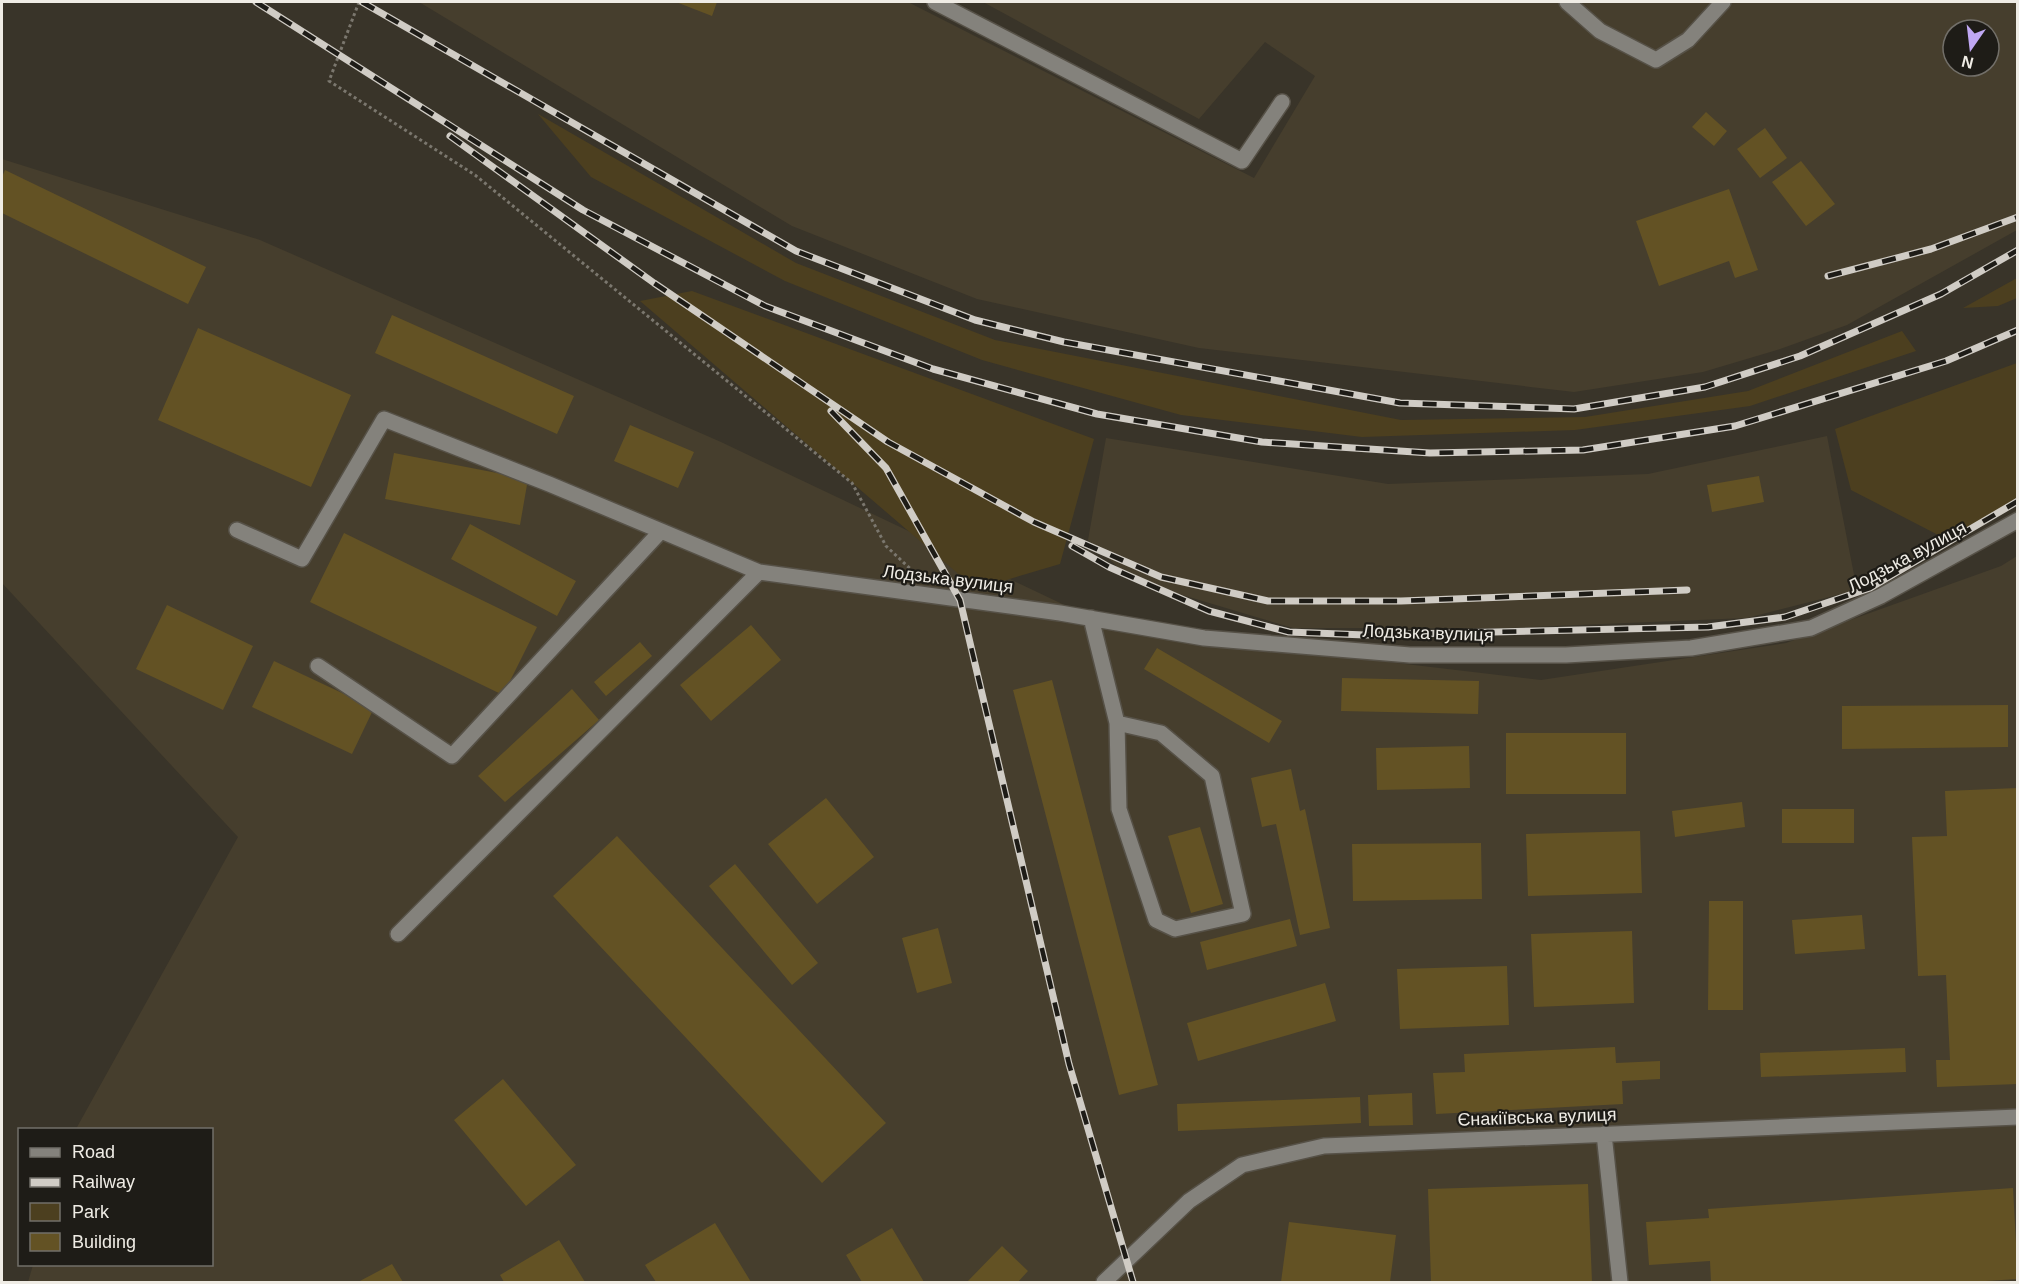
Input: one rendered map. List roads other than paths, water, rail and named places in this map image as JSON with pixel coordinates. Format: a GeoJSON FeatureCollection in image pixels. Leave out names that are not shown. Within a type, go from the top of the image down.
{"type":"FeatureCollection","features":[{"type":"Feature","properties":{"kind":"street"},"geometry":{"type":"LineString","coordinates":[[935,2],[1242,161],[1282,102]]}},
{"type":"Feature","properties":{"kind":"street"},"geometry":{"type":"LineString","coordinates":[[1567,2],[1600,30],[1656,60],[1689,40],[1723,2]]}},
{"type":"Feature","properties":{"kind":"street","name":"Лодзька вулиця"},"geometry":{"type":"LineString","coordinates":[[237,530],[303,559],[384,419],[759,572],[1091,618],[1204,638],[1410,655],[1566,655],[1691,648],[1811,628],[1881,596],[2018,520]]}},
{"type":"Feature","properties":{"kind":"street"},"geometry":{"type":"LineString","coordinates":[[318,666],[452,756],[661,531]]}},
{"type":"Feature","properties":{"kind":"street"},"geometry":{"type":"LineString","coordinates":[[398,934],[759,572]]}},
{"type":"Feature","properties":{"kind":"street"},"geometry":{"type":"LineString","coordinates":[[1091,618],[1117,723],[1119,809],[1156,920],[1175,929],[1243,914],[1212,776],[1161,733],[1117,723]]}},
{"type":"Feature","properties":{"kind":"street","name":"Єнакіївська вулиця"},"geometry":{"type":"LineString","coordinates":[[1104,1282],[1189,1201],[1242,1165],[1324,1146],[2018,1117]]}},
{"type":"Feature","properties":{"kind":"street"},"geometry":{"type":"LineString","coordinates":[[1604,1134],[1620,1282]]}},
{"type":"Feature","properties":{"kind":"railway"},"geometry":{"type":"LineString","coordinates":[[256,2],[583,210],[765,306],[933,369],[1097,414],[1262,442],[1430,453],[1583,450],[1735,426],[1946,361],[2018,330]]}},
{"type":"Feature","properties":{"kind":"railway"},"geometry":{"type":"LineString","coordinates":[[362,2],[796,251],[975,320],[1064,342],[1400,403],[1574,409],[1705,387],[1800,356],[1941,294],[2018,250]]}},
{"type":"Feature","properties":{"kind":"railway"},"geometry":{"type":"LineString","coordinates":[[450,136],[654,283],[888,442],[1034,522],[1161,577],[1268,601],[1401,601],[1687,590]]}},
{"type":"Feature","properties":{"kind":"railway"},"geometry":{"type":"LineString","coordinates":[[1828,276],[1931,249],[2018,217]]}},
{"type":"Feature","properties":{"kind":"railway"},"geometry":{"type":"LineString","coordinates":[[831,411],[886,468],[960,600],[1069,1064],[1133,1282]]}},
{"type":"Feature","properties":{"kind":"railway"},"geometry":{"type":"LineString","coordinates":[[1072,546],[1109,567],[1209,611],[1289,632],[1365,635],[1708,627],[1785,617],[1870,588],[2018,501]]}}]}
